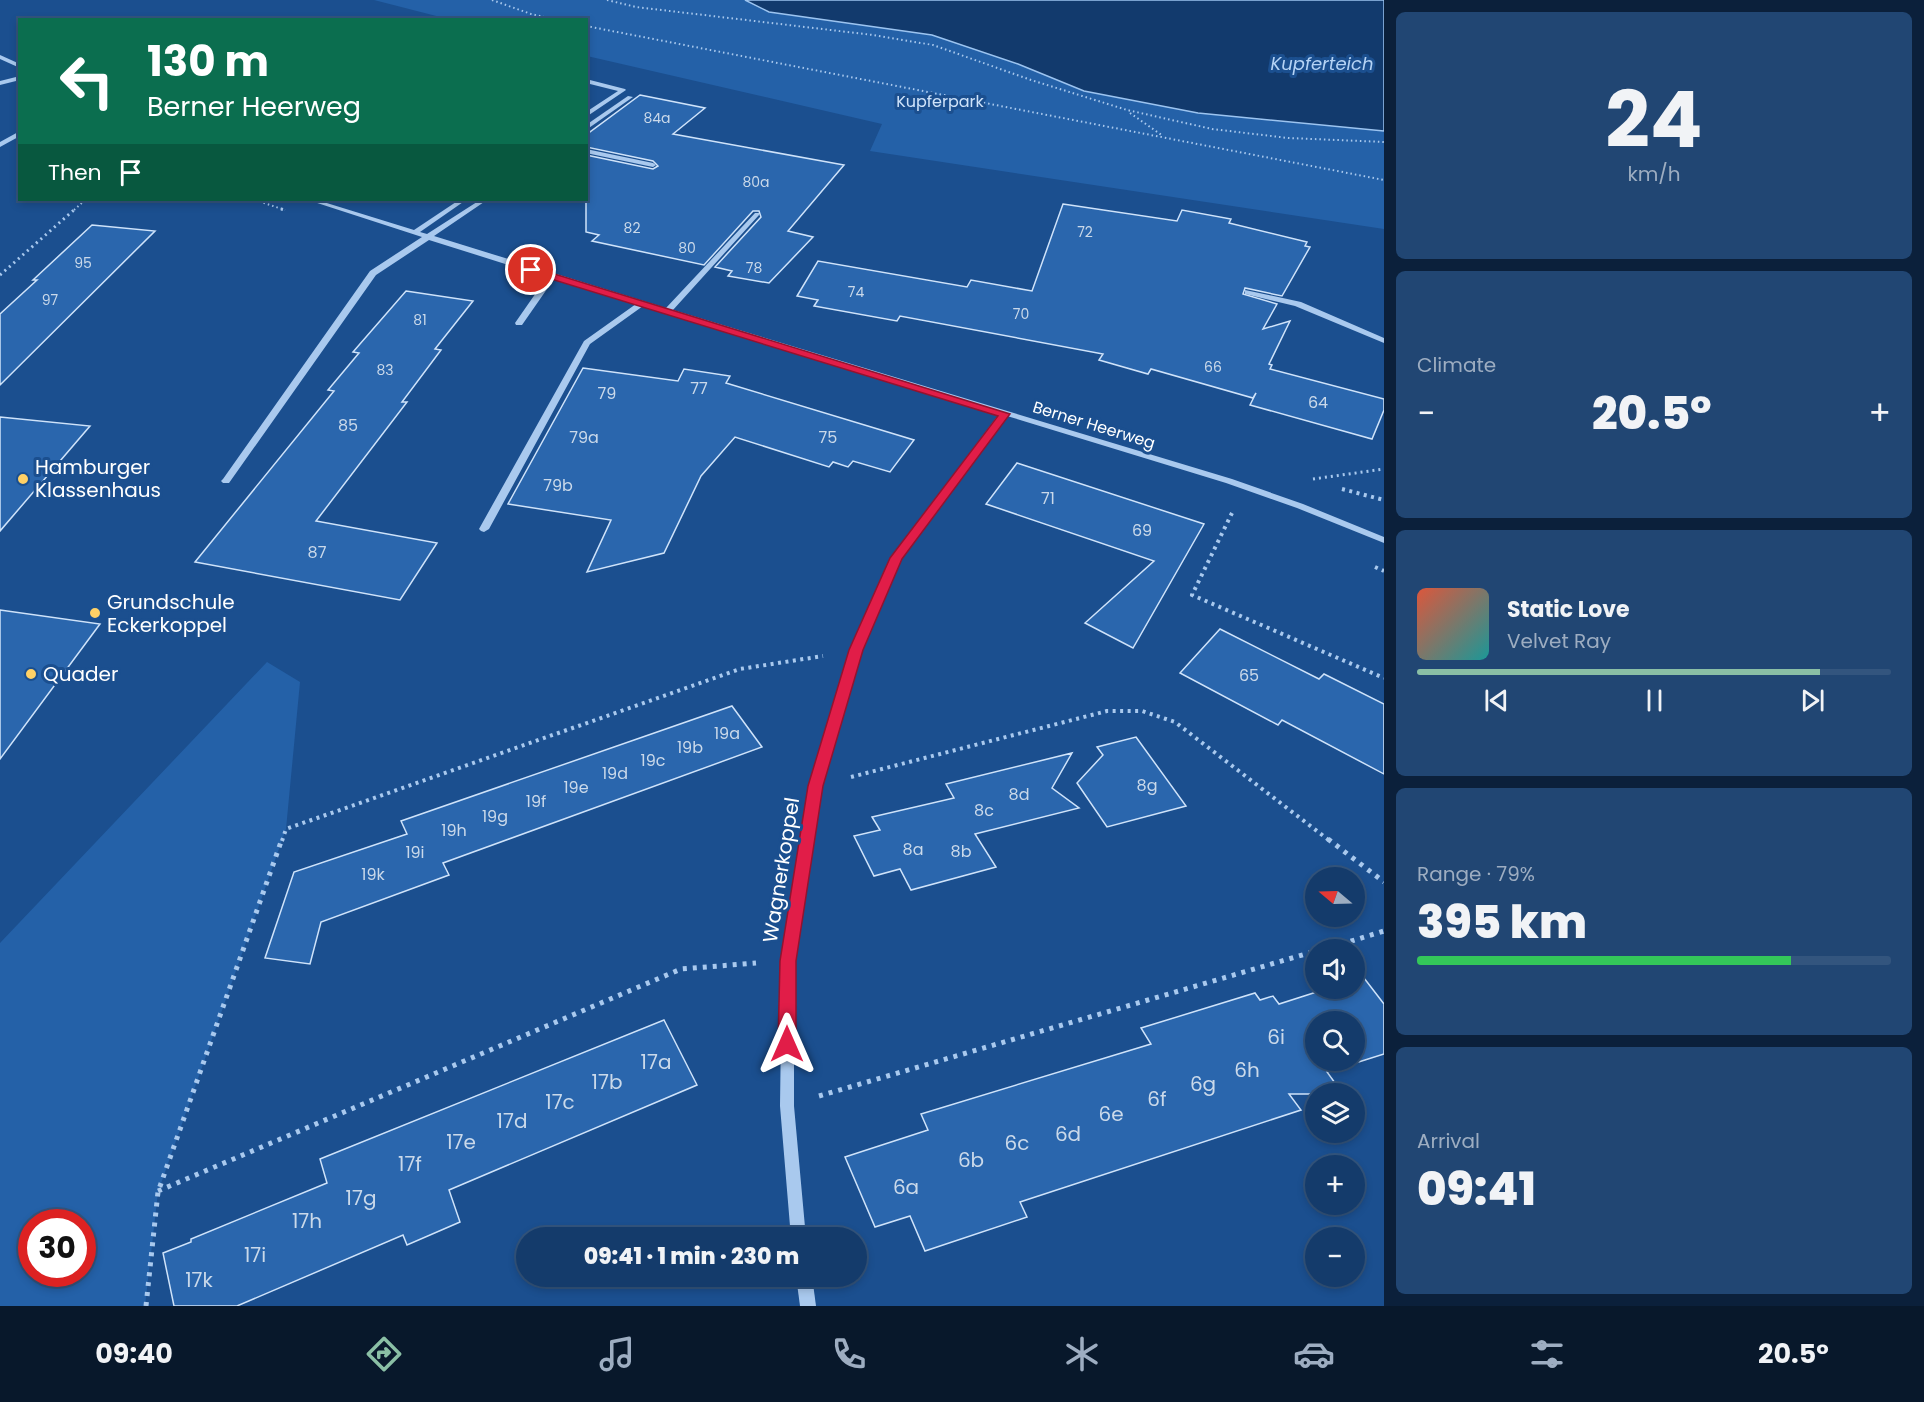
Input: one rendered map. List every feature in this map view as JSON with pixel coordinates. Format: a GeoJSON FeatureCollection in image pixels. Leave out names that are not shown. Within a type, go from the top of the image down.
{"type":"FeatureCollection","features":[{"type":"Feature","properties":{"kind":"street"},"geometry":{"type":"LineString","coordinates":[[0,57],[18,65]]}},
{"type":"Feature","properties":{"kind":"street"},"geometry":{"type":"LineString","coordinates":[[0,83],[18,78]]}},
{"type":"Feature","properties":{"kind":"street"},"geometry":{"type":"LineString","coordinates":[[588,81],[623,90],[588,114]]}},
{"type":"Feature","properties":{"kind":"street"},"geometry":{"type":"LineString","coordinates":[[588,127],[630,97]]}},
{"type":"Feature","properties":{"kind":"street"},"geometry":{"type":"LineString","coordinates":[[0,145],[18,134]]}},
{"type":"Feature","properties":{"kind":"street"},"geometry":{"type":"LineString","coordinates":[[588,151],[653,165]]}},
{"type":"Feature","properties":{"kind":"street","name":"Berner Heerweg"},"geometry":{"type":"LineString","coordinates":[[314,201],[552,276],[1229,481],[1300,506],[1384,540]]}},
{"type":"Feature","properties":{"kind":"street"},"geometry":{"type":"LineString","coordinates":[[414,233],[462,201]]}},
{"type":"Feature","properties":{"kind":"street"},"geometry":{"type":"LineString","coordinates":[[226,481],[373,273],[483,201]]}},
{"type":"Feature","properties":{"kind":"street"},"geometry":{"type":"LineString","coordinates":[[668,311],[757,214]]}},
{"type":"Feature","properties":{"kind":"street"},"geometry":{"type":"LineString","coordinates":[[519,323],[552,276]]}},
{"type":"Feature","properties":{"kind":"street"},"geometry":{"type":"LineString","coordinates":[[1248,292],[1298,304],[1384,341]]}},
{"type":"Feature","properties":{"kind":"street"},"geometry":{"type":"LineString","coordinates":[[484,530],[587,343],[642,303]]}},
{"type":"Feature","properties":{"kind":"street","name":"Wagnerkoppel"},"geometry":{"type":"LineString","coordinates":[[798,1227],[786,1106],[788,961],[815,786],[856,650],[896,558],[1005,414]]}},
{"type":"Feature","properties":{"kind":"street"},"geometry":{"type":"LineString","coordinates":[[805,1287],[808,1306]]}},
{"type":"Feature","properties":{"kind":"path"},"geometry":{"type":"LineString","coordinates":[[492,0],[548,18]]}},
{"type":"Feature","properties":{"kind":"path"},"geometry":{"type":"LineString","coordinates":[[607,0],[636,8],[873,35],[933,45],[1031,80],[1127,110],[1251,135],[1384,142]]}},
{"type":"Feature","properties":{"kind":"path"},"geometry":{"type":"LineString","coordinates":[[588,26],[1384,180]]}},
{"type":"Feature","properties":{"kind":"path"},"geometry":{"type":"LineString","coordinates":[[1127,110],[1165,138]]}},
{"type":"Feature","properties":{"kind":"path"},"geometry":{"type":"LineString","coordinates":[[0,275],[84,201]]}},
{"type":"Feature","properties":{"kind":"path"},"geometry":{"type":"LineString","coordinates":[[1305,481],[1384,469]]}},
{"type":"Feature","properties":{"kind":"path"},"geometry":{"type":"LineString","coordinates":[[1234,510],[1192,594],[1384,678]]}},
{"type":"Feature","properties":{"kind":"path"},"geometry":{"type":"LineString","coordinates":[[146,1306],[158,1192],[286,830],[740,669],[856,650]]}},
{"type":"Feature","properties":{"kind":"path"},"geometry":{"type":"LineString","coordinates":[[815,786],[1107,711],[1129,709],[1152,712],[1175,723],[1384,882]]}},
{"type":"Feature","properties":{"kind":"path"},"geometry":{"type":"LineString","coordinates":[[1358,939],[1384,931]]}},
{"type":"Feature","properties":{"kind":"path"},"geometry":{"type":"LineString","coordinates":[[786,1106],[1305,954]]}},
{"type":"Feature","properties":{"kind":"path"},"geometry":{"type":"LineString","coordinates":[[158,1192],[681,969],[788,961]]}},
{"type":"Feature","properties":{"kind":"green space","name":"Kupferpark"},"geometry":{"type":"Polygon","coordinates":[[[374,0],[745,0],[769,12],[932,35],[1018,64],[1084,91],[1198,113],[1384,131],[1384,229],[870,151],[882,124],[588,56],[588,18],[444,18],[374,0]]]}},
{"type":"Feature","properties":{"kind":"green space"},"geometry":{"type":"Polygon","coordinates":[[[267,662],[300,682],[286,829],[158,1192],[145,1306],[0,1306],[0,943],[267,662]]]}},
{"type":"Feature","properties":{"kind":"water","name":"Kupferteich"},"geometry":{"type":"Polygon","coordinates":[[[745,0],[1384,0],[1384,131],[1198,113],[1084,91],[1018,64],[932,35],[769,12],[745,0]]]}},
{"type":"Feature","properties":{"kind":"building"},"geometry":{"type":"Polygon","coordinates":[[[640,95],[705,108],[673,134],[844,165],[788,231],[813,237],[769,283],[728,276],[732,271],[715,267],[761,217],[759,211],[753,211],[704,265],[592,241],[599,235],[586,232],[588,155],[653,169],[658,166],[653,161],[588,147],[588,134],[640,95]]]}},
{"type":"Feature","properties":{"kind":"building"},"geometry":{"type":"Polygon","coordinates":[[[1063,204],[1177,221],[1182,210],[1231,219],[1229,223],[1307,242],[1305,246],[1310,247],[1282,296],[1245,288],[1243,294],[1277,304],[1263,329],[1290,321],[1269,364],[1272,365],[1270,369],[1384,399],[1384,410],[1372,439],[1250,405],[1256,393],[1253,398],[1151,369],[1148,374],[1099,360],[1103,354],[900,316],[897,321],[814,306],[818,300],[797,296],[818,261],[967,287],[971,280],[1032,291],[1063,204]]]}},
{"type":"Feature","properties":{"kind":"building"},"geometry":{"type":"Polygon","coordinates":[[[92,225],[155,231],[0,385],[0,314],[92,225]]]}},
{"type":"Feature","properties":{"kind":"building"},"geometry":{"type":"Polygon","coordinates":[[[406,291],[473,301],[435,349],[441,350],[402,402],[407,402],[316,521],[437,543],[400,600],[195,562],[334,391],[328,390],[359,353],[353,352],[406,291]]]}},
{"type":"Feature","properties":{"kind":"building"},"geometry":{"type":"Polygon","coordinates":[[[583,368],[678,381],[684,369],[730,376],[726,383],[914,440],[890,472],[853,461],[848,467],[833,462],[829,467],[735,437],[701,476],[664,553],[587,572],[611,520],[508,504],[583,368]]]}},
{"type":"Feature","properties":{"kind":"building","name":"Hamburger Klassenhaus"},"geometry":{"type":"Polygon","coordinates":[[[0,417],[90,426],[0,531],[0,417]]]}},
{"type":"Feature","properties":{"kind":"building"},"geometry":{"type":"Polygon","coordinates":[[[1017,463],[1204,524],[1133,648],[1085,623],[1154,561],[986,504],[1017,463]]]}},
{"type":"Feature","properties":{"kind":"building","name":"Quader"},"geometry":{"type":"Polygon","coordinates":[[[0,610],[100,624],[0,759],[0,610]]]}},
{"type":"Feature","properties":{"kind":"building"},"geometry":{"type":"Polygon","coordinates":[[[1220,629],[1319,679],[1324,674],[1384,704],[1384,774],[1282,720],[1278,725],[1180,673],[1220,629]]]}},
{"type":"Feature","properties":{"kind":"building"},"geometry":{"type":"Polygon","coordinates":[[[732,706],[762,747],[443,863],[449,875],[321,922],[310,964],[265,958],[294,872],[407,834],[401,821],[732,706]]]}},
{"type":"Feature","properties":{"kind":"building"},"geometry":{"type":"Polygon","coordinates":[[[1136,737],[1186,806],[1107,827],[1077,783],[1103,755],[1097,747],[1136,737]]]}},
{"type":"Feature","properties":{"kind":"building"},"geometry":{"type":"Polygon","coordinates":[[[1072,753],[1052,788],[1079,808],[975,834],[996,867],[911,890],[900,869],[874,876],[854,836],[880,830],[872,817],[954,798],[946,784],[1072,753]]]}},
{"type":"Feature","properties":{"kind":"building"},"geometry":{"type":"Polygon","coordinates":[[[1365,979],[1384,1004],[1384,1054],[1365,1060],[1365,1011],[1305,1011],[1305,1071],[1330,1071],[1327,1072],[1335,1083],[1305,1083],[1305,1094],[1289,1094],[1301,1110],[1020,1202],[1027,1217],[925,1251],[910,1216],[875,1227],[845,1157],[928,1130],[921,1114],[1151,1044],[1141,1028],[1255,993],[1260,1000],[1273,996],[1279,1004],[1305,996],[1305,999],[1365,999],[1365,979]]]}},
{"type":"Feature","properties":{"kind":"building"},"geometry":{"type":"Polygon","coordinates":[[[664,1020],[697,1085],[449,1190],[460,1222],[407,1245],[403,1235],[237,1306],[174,1306],[163,1253],[191,1242],[191,1239],[327,1183],[320,1159],[664,1020]]]}},
{"type":"Feature","properties":{"kind":"place","name":"Hamburger Klassenhaus"},"geometry":{"type":"Point","coordinates":[23,479]}},
{"type":"Feature","properties":{"kind":"place","name":"Grundschule Eckerkoppel"},"geometry":{"type":"Point","coordinates":[95,613]}},
{"type":"Feature","properties":{"kind":"place","name":"Quader"},"geometry":{"type":"Point","coordinates":[31,674]}},
{"type":"Feature","properties":{"kind":"route"},"geometry":{"type":"LineString","coordinates":[[531,270],[1005,414],[896,558],[856,650],[815,786],[788,961],[787,1044]]}}]}
